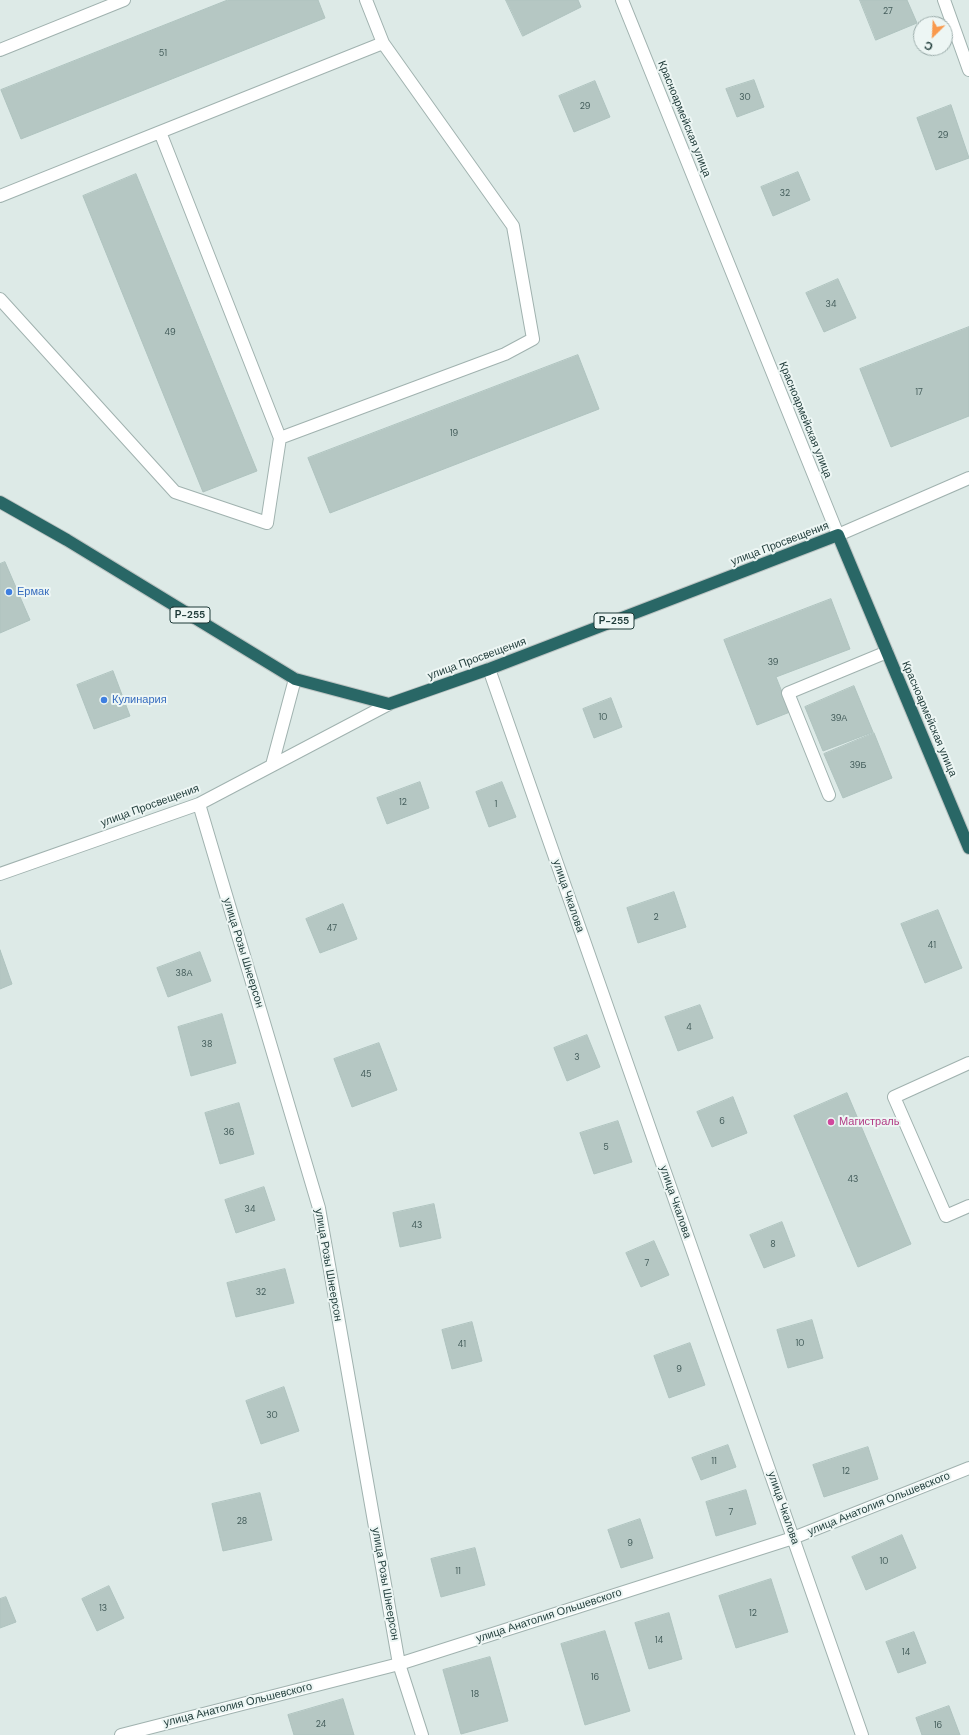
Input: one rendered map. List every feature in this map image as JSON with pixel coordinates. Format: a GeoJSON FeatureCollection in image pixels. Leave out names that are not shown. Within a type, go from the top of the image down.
{"type":"FeatureCollection","features":[{"type":"Feature","properties":{"kind":"highway","name":"Р-255"},"geometry":{"type":"LineString","coordinates":[[0,502],[68,540],[295,679],[389,704]]}},
{"type":"Feature","properties":{"kind":"highway","name":"Красноармейская улица"},"geometry":{"type":"LineString","coordinates":[[838,535],[969,848]]}},
{"type":"Feature","properties":{"kind":"highway","name":"улица Просвещения"},"geometry":{"type":"LineString","coordinates":[[389,704],[489,669],[838,535]]}},
{"type":"Feature","properties":{"kind":"street"},"geometry":{"type":"LineString","coordinates":[[0,50],[124,0]]}},
{"type":"Feature","properties":{"kind":"street"},"geometry":{"type":"LineString","coordinates":[[280,438],[505,354],[533,339],[513,226],[383,43],[366,0]]}},
{"type":"Feature","properties":{"kind":"street","name":"Красноармейская улица"},"geometry":{"type":"LineString","coordinates":[[622,0],[838,535]]}},
{"type":"Feature","properties":{"kind":"street"},"geometry":{"type":"LineString","coordinates":[[944,0],[969,70]]}},
{"type":"Feature","properties":{"kind":"street"},"geometry":{"type":"LineString","coordinates":[[0,196],[383,43]]}},
{"type":"Feature","properties":{"kind":"street"},"geometry":{"type":"LineString","coordinates":[[0,298],[175,492],[267,523],[280,438],[160,132]]}},
{"type":"Feature","properties":{"kind":"street","name":"улица Просвещения"},"geometry":{"type":"LineString","coordinates":[[838,535],[969,478]]}},
{"type":"Feature","properties":{"kind":"street"},"geometry":{"type":"LineString","coordinates":[[829,795],[788,693],[887,652]]}},
{"type":"Feature","properties":{"kind":"street","name":"улица Чкалова"},"geometry":{"type":"LineString","coordinates":[[489,669],[862,1735]]}},
{"type":"Feature","properties":{"kind":"street"},"geometry":{"type":"LineString","coordinates":[[272,765],[295,679]]}},
{"type":"Feature","properties":{"kind":"street","name":"улица Просвещения"},"geometry":{"type":"LineString","coordinates":[[0,874],[199,804],[389,704]]}},
{"type":"Feature","properties":{"kind":"street","name":"улица Розы Шнеерсон"},"geometry":{"type":"LineString","coordinates":[[199,804],[319,1208],[399,1664],[422,1735]]}},
{"type":"Feature","properties":{"kind":"street"},"geometry":{"type":"LineString","coordinates":[[969,1063],[894,1097],[946,1216],[969,1206]]}},
{"type":"Feature","properties":{"kind":"street","name":"улица Анатолия Ольшевского"},"geometry":{"type":"LineString","coordinates":[[121,1735],[399,1664],[793,1538],[969,1468]]}},
{"type":"Feature","properties":{"kind":"building"},"geometry":{"type":"Polygon","coordinates":[[[228,0],[318,0],[325,18],[21,139],[1,90],[228,0]]]}},
{"type":"Feature","properties":{"kind":"building"},"geometry":{"type":"Polygon","coordinates":[[[506,0],[578,0],[581,7],[523,36],[506,0]]]}},
{"type":"Feature","properties":{"kind":"building"},"geometry":{"type":"Polygon","coordinates":[[[860,0],[907,0],[914,16],[913,25],[876,40],[860,0]]]}},
{"type":"Feature","properties":{"kind":"building"},"geometry":{"type":"Polygon","coordinates":[[[754,80],[764,107],[737,117],[726,89],[754,80]]]}},
{"type":"Feature","properties":{"kind":"building"},"geometry":{"type":"Polygon","coordinates":[[[595,81],[610,117],[574,132],[559,96],[595,81]]]}},
{"type":"Feature","properties":{"kind":"building"},"geometry":{"type":"Polygon","coordinates":[[[951,105],[969,158],[936,170],[917,118],[951,105]]]}},
{"type":"Feature","properties":{"kind":"building"},"geometry":{"type":"Polygon","coordinates":[[[798,172],[810,200],[773,216],[761,187],[798,172]]]}},
{"type":"Feature","properties":{"kind":"building"},"geometry":{"type":"Polygon","coordinates":[[[136,174],[257,471],[203,492],[83,196],[136,174]]]}},
{"type":"Feature","properties":{"kind":"building"},"geometry":{"type":"Polygon","coordinates":[[[838,279],[856,318],[824,332],[806,293],[838,279]]]}},
{"type":"Feature","properties":{"kind":"building"},"geometry":{"type":"Polygon","coordinates":[[[969,327],[969,416],[891,447],[860,369],[969,327]]]}},
{"type":"Feature","properties":{"kind":"building"},"geometry":{"type":"Polygon","coordinates":[[[578,355],[599,409],[330,513],[308,458],[578,355]]]}},
{"type":"Feature","properties":{"kind":"building","name":"Ермак"},"geometry":{"type":"Polygon","coordinates":[[[5,562],[30,620],[0,633],[0,564],[5,562]]]}},
{"type":"Feature","properties":{"kind":"building"},"geometry":{"type":"Polygon","coordinates":[[[831,599],[850,649],[776,677],[790,712],[757,725],[724,640],[831,599]]]}},
{"type":"Feature","properties":{"kind":"building","name":"Кулинария"},"geometry":{"type":"Polygon","coordinates":[[[113,671],[130,716],[94,729],[77,685],[113,671]]]}},
{"type":"Feature","properties":{"kind":"building"},"geometry":{"type":"Polygon","coordinates":[[[854,686],[873,732],[823,751],[805,707],[854,686]]]}},
{"type":"Feature","properties":{"kind":"building"},"geometry":{"type":"Polygon","coordinates":[[[611,698],[622,727],[594,738],[583,709],[611,698]]]}},
{"type":"Feature","properties":{"kind":"building"},"geometry":{"type":"Polygon","coordinates":[[[874,733],[892,778],[843,798],[824,754],[874,733]]]}},
{"type":"Feature","properties":{"kind":"building"},"geometry":{"type":"Polygon","coordinates":[[[420,782],[429,808],[387,824],[377,798],[420,782]]]}},
{"type":"Feature","properties":{"kind":"building"},"geometry":{"type":"Polygon","coordinates":[[[502,782],[516,817],[489,827],[476,792],[502,782]]]}},
{"type":"Feature","properties":{"kind":"building"},"geometry":{"type":"Polygon","coordinates":[[[674,892],[686,927],[638,943],[627,908],[674,892]]]}},
{"type":"Feature","properties":{"kind":"building"},"geometry":{"type":"Polygon","coordinates":[[[343,904],[357,939],[320,953],[306,919],[343,904]]]}},
{"type":"Feature","properties":{"kind":"building"},"geometry":{"type":"Polygon","coordinates":[[[938,910],[962,968],[925,983],[901,924],[938,910]]]}},
{"type":"Feature","properties":{"kind":"building"},"geometry":{"type":"Polygon","coordinates":[[[0,950],[12,984],[0,989],[0,950]]]}},
{"type":"Feature","properties":{"kind":"building"},"geometry":{"type":"Polygon","coordinates":[[[200,952],[211,981],[168,997],[157,968],[200,952]]]}},
{"type":"Feature","properties":{"kind":"building"},"geometry":{"type":"Polygon","coordinates":[[[700,1005],[713,1038],[678,1051],[665,1017],[700,1005]]]}},
{"type":"Feature","properties":{"kind":"building"},"geometry":{"type":"Polygon","coordinates":[[[222,1014],[236,1063],[191,1076],[178,1027],[222,1014]]]}},
{"type":"Feature","properties":{"kind":"building"},"geometry":{"type":"Polygon","coordinates":[[[587,1035],[600,1067],[567,1081],[554,1048],[587,1035]]]}},
{"type":"Feature","properties":{"kind":"building"},"geometry":{"type":"Polygon","coordinates":[[[379,1043],[397,1090],[352,1107],[334,1059],[379,1043]]]}},
{"type":"Feature","properties":{"kind":"building","name":"Магистраль"},"geometry":{"type":"Polygon","coordinates":[[[847,1093],[911,1244],[858,1267],[794,1116],[847,1093]]]}},
{"type":"Feature","properties":{"kind":"building"},"geometry":{"type":"Polygon","coordinates":[[[733,1097],[747,1133],[712,1147],[697,1112],[733,1097]]]}},
{"type":"Feature","properties":{"kind":"building"},"geometry":{"type":"Polygon","coordinates":[[[239,1103],[254,1154],[220,1164],[205,1113],[239,1103]]]}},
{"type":"Feature","properties":{"kind":"building"},"geometry":{"type":"Polygon","coordinates":[[[618,1121],[632,1162],[594,1174],[580,1133],[618,1121]]]}},
{"type":"Feature","properties":{"kind":"building"},"geometry":{"type":"Polygon","coordinates":[[[264,1187],[275,1220],[236,1233],[225,1200],[264,1187]]]}},
{"type":"Feature","properties":{"kind":"building"},"geometry":{"type":"Polygon","coordinates":[[[434,1204],[441,1238],[400,1247],[393,1213],[434,1204]]]}},
{"type":"Feature","properties":{"kind":"building"},"geometry":{"type":"Polygon","coordinates":[[[782,1222],[795,1256],[764,1268],[750,1235],[782,1222]]]}},
{"type":"Feature","properties":{"kind":"building"},"geometry":{"type":"Polygon","coordinates":[[[654,1241],[669,1275],[641,1287],[626,1253],[654,1241]]]}},
{"type":"Feature","properties":{"kind":"building"},"geometry":{"type":"Polygon","coordinates":[[[285,1269],[294,1303],[236,1317],[227,1283],[285,1269]]]}},
{"type":"Feature","properties":{"kind":"building"},"geometry":{"type":"Polygon","coordinates":[[[812,1320],[823,1358],[788,1368],[777,1330],[812,1320]]]}},
{"type":"Feature","properties":{"kind":"building"},"geometry":{"type":"Polygon","coordinates":[[[472,1322],[482,1361],[452,1369],[442,1330],[472,1322]]]}},
{"type":"Feature","properties":{"kind":"building"},"geometry":{"type":"Polygon","coordinates":[[[690,1343],[705,1385],[669,1398],[654,1356],[690,1343]]]}},
{"type":"Feature","properties":{"kind":"building"},"geometry":{"type":"Polygon","coordinates":[[[284,1387],[299,1431],[261,1444],[246,1401],[284,1387]]]}},
{"type":"Feature","properties":{"kind":"building"},"geometry":{"type":"Polygon","coordinates":[[[728,1445],[736,1467],[701,1480],[692,1458],[728,1445]]]}},
{"type":"Feature","properties":{"kind":"building"},"geometry":{"type":"Polygon","coordinates":[[[868,1447],[878,1479],[824,1497],[813,1465],[868,1447]]]}},
{"type":"Feature","properties":{"kind":"building"},"geometry":{"type":"Polygon","coordinates":[[[746,1490],[756,1524],[716,1536],[706,1502],[746,1490]]]}},
{"type":"Feature","properties":{"kind":"building"},"geometry":{"type":"Polygon","coordinates":[[[260,1493],[272,1540],[223,1551],[212,1504],[260,1493]]]}},
{"type":"Feature","properties":{"kind":"building"},"geometry":{"type":"Polygon","coordinates":[[[640,1519],[653,1558],[621,1568],[608,1530],[640,1519]]]}},
{"type":"Feature","properties":{"kind":"building"},"geometry":{"type":"Polygon","coordinates":[[[902,1535],[916,1568],[866,1590],[852,1557],[902,1535]]]}},
{"type":"Feature","properties":{"kind":"building"},"geometry":{"type":"Polygon","coordinates":[[[475,1548],[485,1585],[441,1597],[431,1559],[475,1548]]]}},
{"type":"Feature","properties":{"kind":"building"},"geometry":{"type":"Polygon","coordinates":[[[771,1579],[788,1632],[736,1648],[719,1596],[771,1579]]]}},
{"type":"Feature","properties":{"kind":"building"},"geometry":{"type":"Polygon","coordinates":[[[109,1586],[124,1618],[97,1631],[82,1599],[109,1586]]]}},
{"type":"Feature","properties":{"kind":"building"},"geometry":{"type":"Polygon","coordinates":[[[6,1597],[16,1622],[0,1628],[0,1599],[6,1597]]]}},
{"type":"Feature","properties":{"kind":"building"},"geometry":{"type":"Polygon","coordinates":[[[669,1613],[682,1659],[649,1669],[635,1623],[669,1613]]]}},
{"type":"Feature","properties":{"kind":"building"},"geometry":{"type":"Polygon","coordinates":[[[605,1631],[630,1711],[585,1725],[561,1644],[605,1631]]]}},
{"type":"Feature","properties":{"kind":"building"},"geometry":{"type":"Polygon","coordinates":[[[914,1632],[926,1663],[898,1673],[886,1642],[914,1632]]]}},
{"type":"Feature","properties":{"kind":"building"},"geometry":{"type":"Polygon","coordinates":[[[490,1657],[508,1721],[461,1734],[443,1670],[490,1657]]]}},
{"type":"Feature","properties":{"kind":"building"},"geometry":{"type":"Polygon","coordinates":[[[343,1699],[354,1735],[294,1735],[288,1715],[343,1699]]]}},
{"type":"Feature","properties":{"kind":"building"},"geometry":{"type":"Polygon","coordinates":[[[949,1706],[960,1735],[922,1735],[916,1718],[949,1706]]]}},
{"type":"Feature","properties":{"kind":"place","name":"Ермак"},"geometry":{"type":"Point","coordinates":[9,592]}},
{"type":"Feature","properties":{"kind":"place","name":"Кулинария"},"geometry":{"type":"Point","coordinates":[104,700]}},
{"type":"Feature","properties":{"kind":"place","name":"Магистраль"},"geometry":{"type":"Point","coordinates":[831,1122]}}]}
